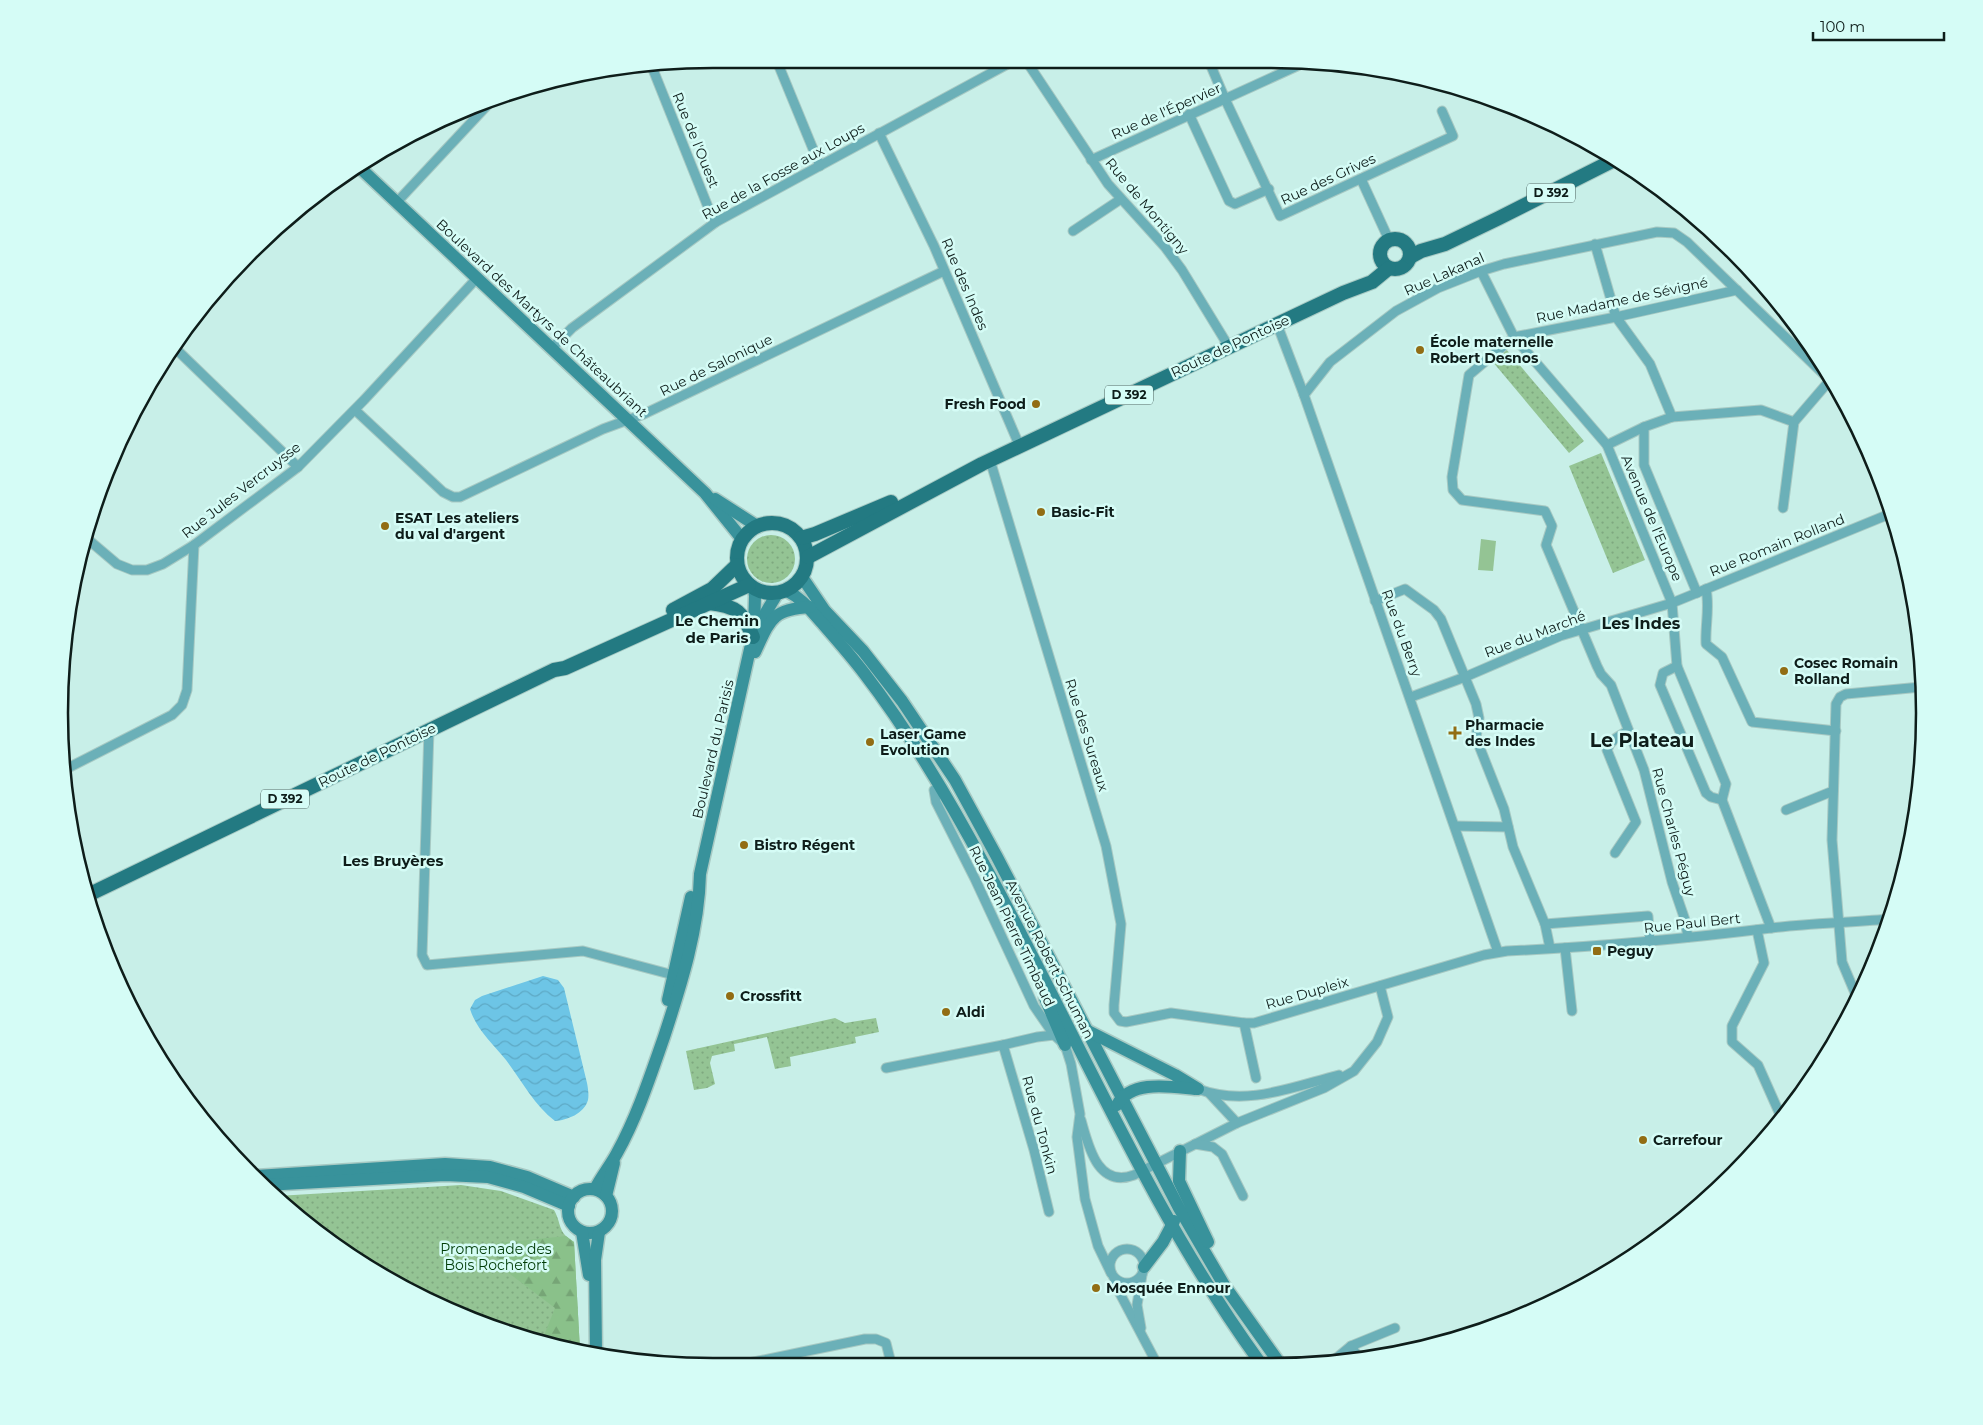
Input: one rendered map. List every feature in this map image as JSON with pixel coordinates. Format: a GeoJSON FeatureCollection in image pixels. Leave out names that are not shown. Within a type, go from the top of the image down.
{"type":"FeatureCollection","features":[{"type":"Feature","properties":{"kind":"main road","name":"D 392"},"geometry":{"type":"LineString","coordinates":[[1408,250],[1421,251],[1445,244],[1608,163]]}},
{"type":"Feature","properties":{"kind":"main road","name":"Boulevard des Martyrs de Châteaubriant"},"geometry":{"type":"LineString","coordinates":[[364,170],[705,493],[742,539]]}},
{"type":"Feature","properties":{"kind":"main road"},"geometry":{"type":"LineString","coordinates":[[1395,238],[1402,240],[1408,250],[1407,263],[1396,269],[1385,264],[1381,248],[1389,240],[1395,238]]}},
{"type":"Feature","properties":{"kind":"main road","name":"Route de Pontoise"},"geometry":{"type":"LineString","coordinates":[[801,538],[815,534],[1020,447],[1343,293],[1372,282],[1385,264]]}},
{"type":"Feature","properties":{"kind":"main road","name":"Route de Pontoise"},"geometry":{"type":"LineString","coordinates":[[808,556],[986,462]]}},
{"type":"Feature","properties":{"kind":"main road","name":"Boulevard des Martyrs de Châteaubriant"},"geometry":{"type":"LineString","coordinates":[[705,493],[757,526]]}},
{"type":"Feature","properties":{"kind":"main road"},"geometry":{"type":"LineString","coordinates":[[767,523],[778,523],[788,526],[801,538],[808,556],[802,577],[782,592],[769,594],[751,587],[743,580],[737,565],[736,556],[742,539],[748,532],[757,526],[767,523]]}},
{"type":"Feature","properties":{"kind":"main road","name":"Route de Pontoise"},"geometry":{"type":"LineString","coordinates":[[93,892],[117,883],[173,853],[554,670],[563,663],[699,597],[737,565]]}},
{"type":"Feature","properties":{"kind":"main road","name":"Avenue Robert Schuman"},"geometry":{"type":"LineString","coordinates":[[802,577],[825,611],[862,651],[902,701],[935,748],[997,857],[1179,1208],[1224,1285],[1276,1358]]}},
{"type":"Feature","properties":{"kind":"main road","name":"Route de Pontoise"},"geometry":{"type":"LineString","coordinates":[[554,670],[565,668],[708,603],[751,587]]}},
{"type":"Feature","properties":{"kind":"main road","name":"Boulevard du Parisis"},"geometry":{"type":"LineString","coordinates":[[594,1189],[616,1154],[642,1098],[655,1062],[678,976],[693,934],[700,889],[700,874],[754,634],[756,596],[751,587]]}},
{"type":"Feature","properties":{"kind":"main road","name":"Avenue Robert Schuman"},"geometry":{"type":"LineString","coordinates":[[782,592],[800,598],[810,608],[892,709],[1004,902],[1172,1226],[1222,1307],[1257,1358]]}},
{"type":"Feature","properties":{"kind":"main road","name":"Boulevard du Parisis"},"geometry":{"type":"LineString","coordinates":[[754,634],[782,592]]}},
{"type":"Feature","properties":{"kind":"main road"},"geometry":{"type":"LineString","coordinates":[[708,603],[735,608],[744,617],[754,634]]}},
{"type":"Feature","properties":{"kind":"main road"},"geometry":{"type":"LineString","coordinates":[[746,670],[768,623],[782,612],[793,608],[810,608]]}},
{"type":"Feature","properties":{"kind":"main road"},"geometry":{"type":"LineString","coordinates":[[936,786],[951,786],[966,800]]}},
{"type":"Feature","properties":{"kind":"main road"},"geometry":{"type":"LineString","coordinates":[[1004,902],[1025,957],[1066,1045]]}},
{"type":"Feature","properties":{"kind":"main road"},"geometry":{"type":"LineString","coordinates":[[1088,1031],[1204,1092]]}},
{"type":"Feature","properties":{"kind":"main road"},"geometry":{"type":"LineString","coordinates":[[1113,1114],[1121,1097],[1140,1089],[1151,1087],[1204,1092]]}},
{"type":"Feature","properties":{"kind":"main road"},"geometry":{"type":"LineString","coordinates":[[1180,1151],[1178,1175],[1182,1191],[1241,1309]]}},
{"type":"Feature","properties":{"kind":"main road","name":"Boulevard du Parisis"},"geometry":{"type":"LineString","coordinates":[[606,1196],[616,1154]]}},
{"type":"Feature","properties":{"kind":"main road"},"geometry":{"type":"LineString","coordinates":[[263,1176],[445,1164],[490,1166],[527,1177],[571,1201]]}},
{"type":"Feature","properties":{"kind":"main road"},"geometry":{"type":"LineString","coordinates":[[273,1185],[445,1175],[488,1177],[571,1201]]}},
{"type":"Feature","properties":{"kind":"main road"},"geometry":{"type":"LineString","coordinates":[[582,1232],[599,1232],[604,1229],[611,1219],[612,1206],[606,1196],[594,1189],[582,1191],[571,1201],[571,1221],[582,1232],[595,1327]]}},
{"type":"Feature","properties":{"kind":"main road"},"geometry":{"type":"LineString","coordinates":[[1143,1270],[1172,1226],[1179,1208]]}},
{"type":"Feature","properties":{"kind":"main road"},"geometry":{"type":"LineString","coordinates":[[596,1346],[596,1260],[599,1232]]}},
{"type":"Feature","properties":{"kind":"street"},"geometry":{"type":"LineString","coordinates":[[780,68],[820,166]]}},
{"type":"Feature","properties":{"kind":"street","name":"Rue de la Fosse aux Loups"},"geometry":{"type":"LineString","coordinates":[[552,348],[572,328],[716,222],[1000,68]]}},
{"type":"Feature","properties":{"kind":"street","name":"Rue de Montigny"},"geometry":{"type":"LineString","coordinates":[[1030,68],[1108,184],[1165,247],[1182,270],[1229,347]]}},
{"type":"Feature","properties":{"kind":"street","name":"Rue des Grives"},"geometry":{"type":"LineString","coordinates":[[1212,68],[1280,216],[1453,136],[1442,111]]}},
{"type":"Feature","properties":{"kind":"street","name":"Rue de l'Épervier"},"geometry":{"type":"LineString","coordinates":[[1091,160],[1292,69]]}},
{"type":"Feature","properties":{"kind":"street","name":"Rue de l'Ouest"},"geometry":{"type":"LineString","coordinates":[[653,71],[708,207],[716,222]]}},
{"type":"Feature","properties":{"kind":"street"},"geometry":{"type":"LineString","coordinates":[[397,202],[483,110]]}},
{"type":"Feature","properties":{"kind":"street"},"geometry":{"type":"LineString","coordinates":[[1189,114],[1232,204],[1268,189]]}},
{"type":"Feature","properties":{"kind":"street","name":"Rue des Indes"},"geometry":{"type":"LineString","coordinates":[[879,133],[934,246],[1020,447]]}},
{"type":"Feature","properties":{"kind":"street"},"geometry":{"type":"LineString","coordinates":[[1361,179],[1389,240]]}},
{"type":"Feature","properties":{"kind":"street"},"geometry":{"type":"LineString","coordinates":[[1073,231],[1121,199]]}},
{"type":"Feature","properties":{"kind":"street","name":"Rue Lakanal"},"geometry":{"type":"LineString","coordinates":[[1304,395],[1330,362],[1396,311],[1438,288],[1481,271],[1596,244],[1657,232],[1674,233],[1687,242],[1737,290]]}},
{"type":"Feature","properties":{"kind":"street"},"geometry":{"type":"LineString","coordinates":[[1596,244],[1616,317],[1650,364],[1672,417]]}},
{"type":"Feature","properties":{"kind":"street","name":"Rue de Salonique"},"geometry":{"type":"LineString","coordinates":[[355,410],[443,492],[453,497],[460,497],[627,419],[644,414],[944,271]]}},
{"type":"Feature","properties":{"kind":"street","name":"Avenue de l'Europe"},"geometry":{"type":"LineString","coordinates":[[1481,271],[1514,337],[1607,445],[1672,602],[1677,666]]}},
{"type":"Feature","properties":{"kind":"street","name":"Rue Jules Vercruysse"},"geometry":{"type":"LineString","coordinates":[[90,541],[117,564],[132,570],[147,570],[163,564],[194,545],[298,467],[355,410],[477,278]]}},
{"type":"Feature","properties":{"kind":"street"},"geometry":{"type":"LineString","coordinates":[[1737,290],[1813,363]]}},
{"type":"Feature","properties":{"kind":"street","name":"Rue Madame de Sévigné"},"geometry":{"type":"LineString","coordinates":[[1514,337],[1737,290]]}},
{"type":"Feature","properties":{"kind":"street","name":"Rue du Berry"},"geometry":{"type":"LineString","coordinates":[[1277,324],[1304,395],[1375,601],[1456,826],[1498,952]]}},
{"type":"Feature","properties":{"kind":"street","name":"Rue Charles Péguy"},"geometry":{"type":"LineString","coordinates":[[1514,337],[1469,374],[1452,477],[1453,490],[1462,500],[1545,511],[1552,526],[1546,545],[1601,674],[1608,680],[1644,770],[1688,937]]}},
{"type":"Feature","properties":{"kind":"street"},"geometry":{"type":"LineString","coordinates":[[178,351],[298,467]]}},
{"type":"Feature","properties":{"kind":"street"},"geometry":{"type":"LineString","coordinates":[[1783,508],[1794,422],[1826,385]]}},
{"type":"Feature","properties":{"kind":"street"},"geometry":{"type":"LineString","coordinates":[[1607,445],[1644,427],[1672,417],[1761,410],[1794,422]]}},
{"type":"Feature","properties":{"kind":"street"},"geometry":{"type":"LineString","coordinates":[[1644,427],[1644,465],[1697,593]]}},
{"type":"Feature","properties":{"kind":"street","name":"Rue des Sureaux"},"geometry":{"type":"LineString","coordinates":[[986,462],[1106,846],[1121,924],[1114,1005],[1114,1013],[1120,1021]]}},
{"type":"Feature","properties":{"kind":"street","name":"Rue Romain Rolland"},"geometry":{"type":"LineString","coordinates":[[1672,602],[1884,515]]}},
{"type":"Feature","properties":{"kind":"street"},"geometry":{"type":"LineString","coordinates":[[70,767],[172,715],[182,704],[186,690],[194,545]]}},
{"type":"Feature","properties":{"kind":"street"},"geometry":{"type":"LineString","coordinates":[[1375,601],[1405,589],[1434,610],[1441,619],[1478,711],[1479,718],[1476,738],[1504,809],[1513,847],[1546,924],[1550,948]]}},
{"type":"Feature","properties":{"kind":"street"},"geometry":{"type":"LineString","coordinates":[[1706,589],[1709,602],[1705,633],[1706,644],[1722,658],[1752,722],[1836,731]]}},
{"type":"Feature","properties":{"kind":"street","name":"Rue du Marché"},"geometry":{"type":"LineString","coordinates":[[1410,697],[1465,677],[1560,636],[1672,602]]}},
{"type":"Feature","properties":{"kind":"street"},"geometry":{"type":"LineString","coordinates":[[1722,800],[1711,797],[1706,792],[1660,685],[1663,673],[1677,666],[1726,784],[1722,800],[1771,928]]}},
{"type":"Feature","properties":{"kind":"street"},"geometry":{"type":"LineString","coordinates":[[1853,988],[1842,962],[1832,840],[1836,704],[1846,694],[1915,688]]}},
{"type":"Feature","properties":{"kind":"street"},"geometry":{"type":"LineString","coordinates":[[429,729],[422,956],[426,965],[583,951],[678,976]]}},
{"type":"Feature","properties":{"kind":"street"},"geometry":{"type":"LineString","coordinates":[[1615,853],[1636,822],[1607,750],[1613,740],[1628,731]]}},
{"type":"Feature","properties":{"kind":"street","name":"Rue Jean Pierre Timbaud"},"geometry":{"type":"LineString","coordinates":[[936,786],[936,802],[975,879],[1034,1006],[1054,1035],[1066,1045]]}},
{"type":"Feature","properties":{"kind":"street"},"geometry":{"type":"LineString","coordinates":[[1786,810],[1833,791]]}},
{"type":"Feature","properties":{"kind":"street"},"geometry":{"type":"LineString","coordinates":[[1456,826],[1508,827]]}},
{"type":"Feature","properties":{"kind":"street"},"geometry":{"type":"LineString","coordinates":[[1546,924],[1648,916],[1650,942]]}},
{"type":"Feature","properties":{"kind":"street","name":"Rue Paul Bert"},"geometry":{"type":"LineString","coordinates":[[1498,952],[1650,942],[1771,928],[1881,920]]}},
{"type":"Feature","properties":{"kind":"street"},"geometry":{"type":"LineString","coordinates":[[1757,930],[1764,963],[1732,1026],[1732,1042],[1758,1065],[1778,1110]]}},
{"type":"Feature","properties":{"kind":"street"},"geometry":{"type":"LineString","coordinates":[[1565,948],[1572,1011]]}},
{"type":"Feature","properties":{"kind":"street","name":"Rue Dupleix"},"geometry":{"type":"LineString","coordinates":[[1120,1021],[1126,1022],[1171,1013],[1254,1023],[1498,952]]}},
{"type":"Feature","properties":{"kind":"street"},"geometry":{"type":"LineString","coordinates":[[1066,1045],[1080,1114],[1092,1157],[1102,1170],[1123,1178],[1143,1171],[1236,1123],[1324,1088],[1354,1071],[1377,1042],[1388,1017],[1380,986]]}},
{"type":"Feature","properties":{"kind":"street"},"geometry":{"type":"LineString","coordinates":[[1244,1023],[1256,1078]]}},
{"type":"Feature","properties":{"kind":"street"},"geometry":{"type":"LineString","coordinates":[[886,1068],[1003,1045],[1037,1036],[1054,1035]]}},
{"type":"Feature","properties":{"kind":"street","name":"Rue du Tonkin"},"geometry":{"type":"LineString","coordinates":[[1003,1045],[1034,1150],[1049,1212]]}},
{"type":"Feature","properties":{"kind":"street"},"geometry":{"type":"LineString","coordinates":[[1204,1092],[1236,1098],[1263,1095],[1354,1071]]}},
{"type":"Feature","properties":{"kind":"street"},"geometry":{"type":"LineString","coordinates":[[1204,1092],[1236,1123]]}},
{"type":"Feature","properties":{"kind":"street"},"geometry":{"type":"LineString","coordinates":[[1080,1114],[1077,1137],[1085,1199],[1098,1246],[1117,1288],[1154,1358]]}},
{"type":"Feature","properties":{"kind":"street"},"geometry":{"type":"LineString","coordinates":[[1195,1144],[1213,1147],[1222,1154],[1243,1196]]}},
{"type":"Feature","properties":{"kind":"street"},"geometry":{"type":"LineString","coordinates":[[1143,1270],[1140,1277],[1130,1283],[1118,1281],[1112,1275],[1110,1261],[1116,1252],[1127,1248],[1141,1256],[1143,1270],[1137,1305],[1144,1338]]}},
{"type":"Feature","properties":{"kind":"street"},"geometry":{"type":"LineString","coordinates":[[1343,1353],[1352,1346],[1395,1328]]}},
{"type":"Feature","properties":{"kind":"street"},"geometry":{"type":"LineString","coordinates":[[773,1358],[865,1339],[876,1339],[886,1343],[890,1358]]}},
{"type":"Feature","properties":{"kind":"street"},"geometry":{"type":"LineString","coordinates":[[1352,1346],[1355,1352]]}},
{"type":"Feature","properties":{"kind":"green space"},"geometry":{"type":"Polygon","coordinates":[[[1506,349],[1584,441],[1569,453],[1492,361],[1506,349]]]}},
{"type":"Feature","properties":{"kind":"green space"},"geometry":{"type":"Polygon","coordinates":[[[1601,453],[1645,560],[1613,573],[1569,466],[1601,453]]]}},
{"type":"Feature","properties":{"kind":"green space"},"geometry":{"type":"Polygon","coordinates":[[[771,535],[780,537],[788,542],[793,550],[795,559],[793,568],[788,576],[780,581],[771,583],[762,581],[754,576],[749,568],[747,559],[749,550],[754,542],[762,537],[771,535]]]}},
{"type":"Feature","properties":{"kind":"green space"},"geometry":{"type":"Polygon","coordinates":[[[1481,539],[1496,541],[1493,571],[1478,570],[1481,539]]]}},
{"type":"Feature","properties":{"kind":"green space"},"geometry":{"type":"Polygon","coordinates":[[[835,1018],[845,1023],[876,1018],[879,1032],[855,1037],[856,1043],[790,1057],[791,1066],[775,1069],[767,1037],[734,1044],[735,1051],[712,1056],[710,1063],[715,1084],[707,1088],[694,1090],[686,1051],[835,1018]]]}},
{"type":"Feature","properties":{"kind":"green space","name":"Promenade des Bois Rochefort"},"geometry":{"type":"Polygon","coordinates":[[[461,1185],[501,1191],[554,1210],[562,1231],[574,1242],[580,1343],[546,1336],[505,1323],[427,1291],[354,1249],[285,1196],[461,1185]]]}},
{"type":"Feature","properties":{"kind":"green space"},"geometry":{"type":"Polygon","coordinates":[[[566,1236],[574,1242],[580,1343],[544,1335],[555,1308],[494,1262],[499,1262],[497,1243],[566,1236]]]}},
{"type":"Feature","properties":{"kind":"water"},"geometry":{"type":"Polygon","coordinates":[[[543,976],[558,980],[564,988],[588,1092],[586,1105],[579,1113],[570,1118],[555,1121],[534,1100],[506,1060],[485,1036],[476,1023],[470,1009],[475,1000],[482,996],[543,976]]]}},
{"type":"Feature","properties":{"kind":"place","name":"École maternelle Robert Desnos"},"geometry":{"type":"Point","coordinates":[1420,350]}},
{"type":"Feature","properties":{"kind":"place","name":"Fresh Food"},"geometry":{"type":"Point","coordinates":[1036,404]}},
{"type":"Feature","properties":{"kind":"place","name":"Basic-Fit"},"geometry":{"type":"Point","coordinates":[1041,512]}},
{"type":"Feature","properties":{"kind":"place","name":"ESAT Les ateliers du val d'argent"},"geometry":{"type":"Point","coordinates":[385,526]}},
{"type":"Feature","properties":{"kind":"place","name":"Cosec Romain Rolland"},"geometry":{"type":"Point","coordinates":[1784,671]}},
{"type":"Feature","properties":{"kind":"place","name":"Pharmacie des Indes"},"geometry":{"type":"Point","coordinates":[1455,733]}},
{"type":"Feature","properties":{"kind":"place","name":"Laser Game Evolution"},"geometry":{"type":"Point","coordinates":[870,742]}},
{"type":"Feature","properties":{"kind":"place","name":"Bistro Régent"},"geometry":{"type":"Point","coordinates":[744,845]}},
{"type":"Feature","properties":{"kind":"place","name":"Peguy"},"geometry":{"type":"Point","coordinates":[1597,951]}},
{"type":"Feature","properties":{"kind":"place","name":"Crossfitt"},"geometry":{"type":"Point","coordinates":[730,996]}},
{"type":"Feature","properties":{"kind":"place","name":"Aldi"},"geometry":{"type":"Point","coordinates":[946,1012]}},
{"type":"Feature","properties":{"kind":"place","name":"Carrefour"},"geometry":{"type":"Point","coordinates":[1643,1140]}},
{"type":"Feature","properties":{"kind":"place","name":"Mosquée Ennour"},"geometry":{"type":"Point","coordinates":[1096,1288]}},
{"type":"Feature","properties":{"kind":"district","name":"Les Indes"},"geometry":{"type":"Point","coordinates":[1641,623]}},
{"type":"Feature","properties":{"kind":"district","name":"Le Chemin de Paris"},"geometry":{"type":"Point","coordinates":[717,630]}},
{"type":"Feature","properties":{"kind":"district","name":"Le Plateau"},"geometry":{"type":"Point","coordinates":[1642,740]}},
{"type":"Feature","properties":{"kind":"district","name":"Les Bruyères"},"geometry":{"type":"Point","coordinates":[393,861]}}]}
